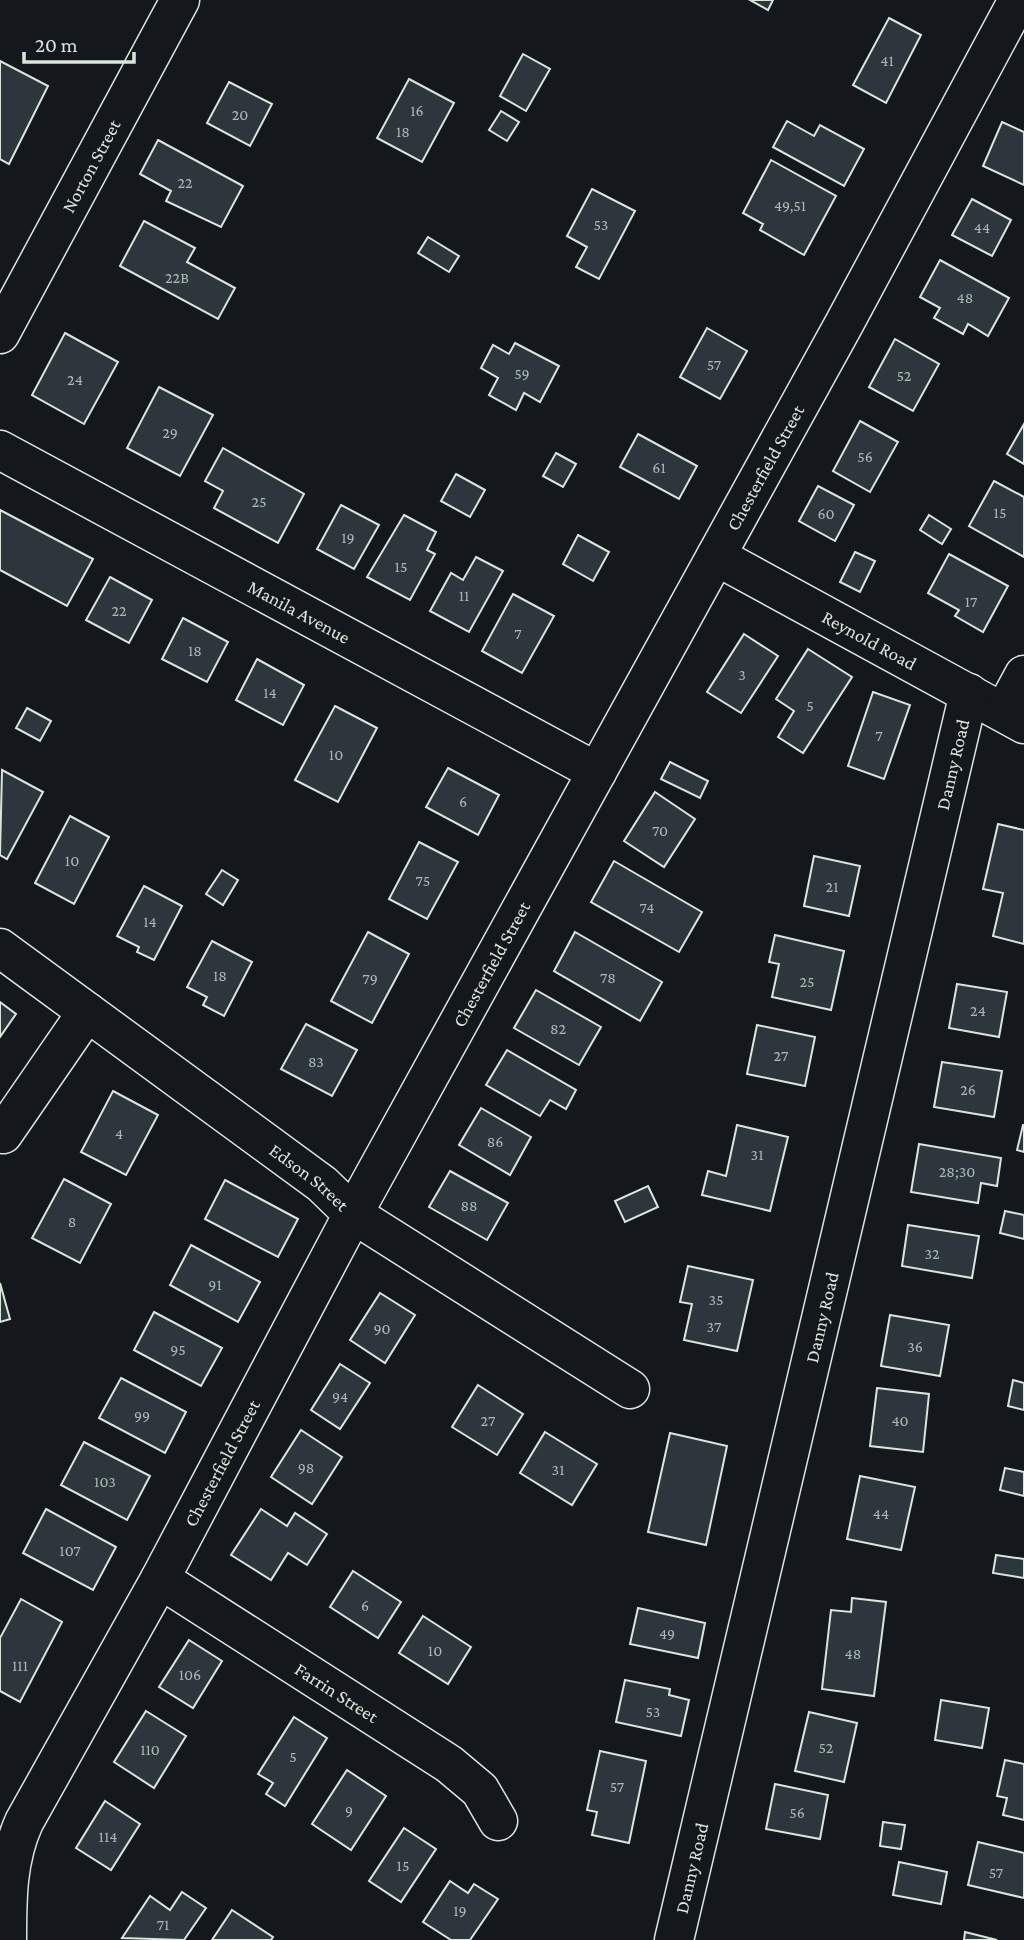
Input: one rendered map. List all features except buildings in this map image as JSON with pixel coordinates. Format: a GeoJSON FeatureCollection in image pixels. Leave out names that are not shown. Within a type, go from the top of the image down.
{"type":"FeatureCollection","features":[{"type":"Feature","properties":{"kind":"street","name":"Norton Street"},"geometry":{"type":"LineString","coordinates":[[0,334],[180,0]]}},
{"type":"Feature","properties":{"kind":"street","name":"Chesterfield Street"},"geometry":{"type":"LineString","coordinates":[[7,1940],[7,1889],[13,1846],[24,1822],[160,1579],[353,1214],[716,556],[1018,0]]}},
{"type":"Feature","properties":{"kind":"street","name":"Manila Avenue"},"geometry":{"type":"LineString","coordinates":[[0,450],[597,772]]}},
{"type":"Feature","properties":{"kind":"street","name":"Reynold Road"},"geometry":{"type":"LineString","coordinates":[[716,556],[1014,718]]}},
{"type":"Feature","properties":{"kind":"street"},"geometry":{"type":"LineString","coordinates":[[1014,718],[1024,675]]}},
{"type":"Feature","properties":{"kind":"street","name":"Danny Road"},"geometry":{"type":"LineString","coordinates":[[674,1940],[969,693]]}},
{"type":"Feature","properties":{"kind":"street","name":"Edson Street"},"geometry":{"type":"LineString","coordinates":[[0,948],[322,1184],[353,1214],[630,1389]]}},
{"type":"Feature","properties":{"kind":"street"},"geometry":{"type":"LineString","coordinates":[[3,1134],[87,1012]]}},
{"type":"Feature","properties":{"kind":"street","name":"Farrin Street"},"geometry":{"type":"LineString","coordinates":[[160,1579],[449,1764],[480,1790],[498,1821]]}}]}
